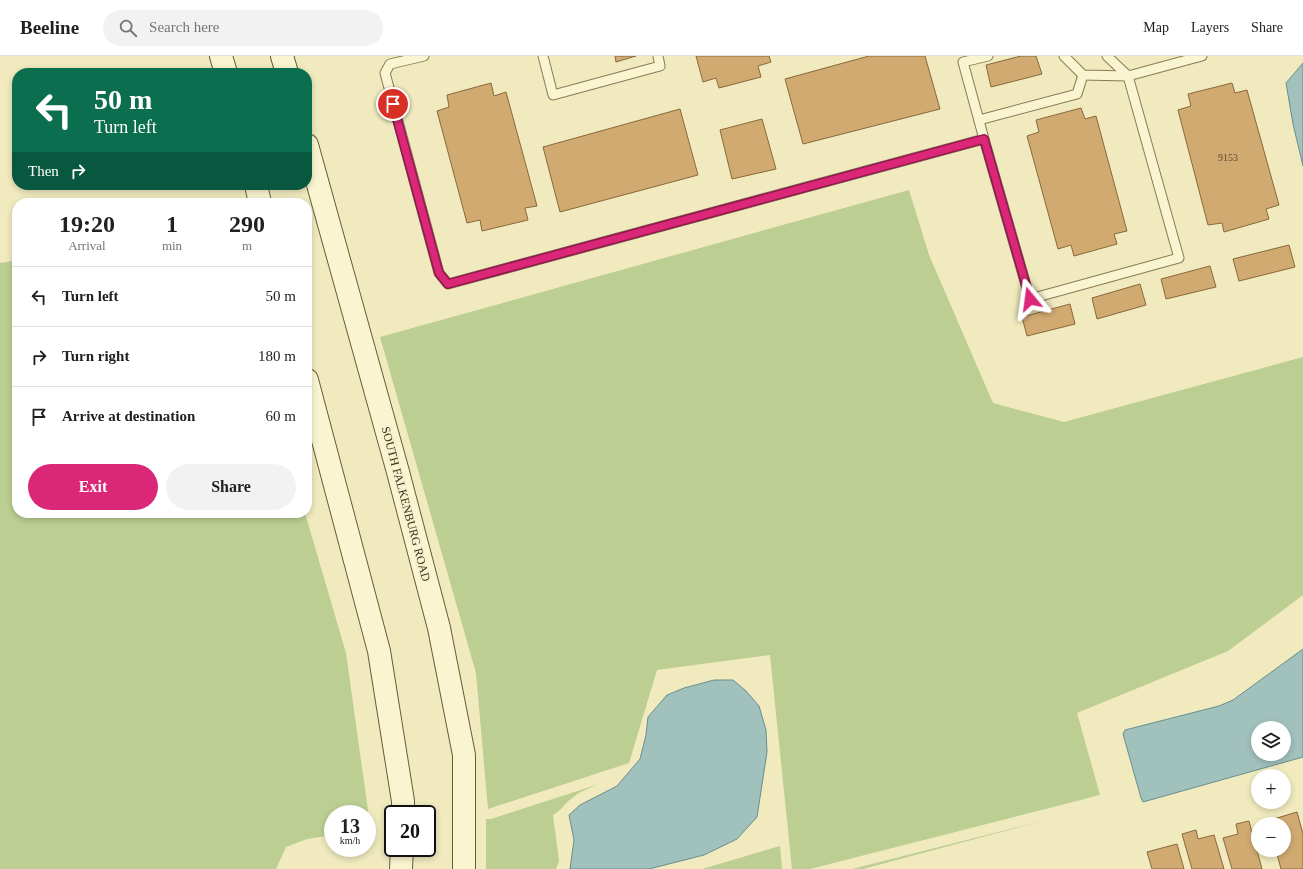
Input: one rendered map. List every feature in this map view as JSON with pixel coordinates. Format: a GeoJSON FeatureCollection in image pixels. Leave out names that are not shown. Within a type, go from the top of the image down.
{"type":"FeatureCollection","features":[{"type":"Feature","properties":{"kind":"street"},"geometry":{"type":"LineString","coordinates":[[221,56],[225,68]]}},
{"type":"Feature","properties":{"kind":"street"},"geometry":{"type":"LineString","coordinates":[[282,56],[286,68]]}},
{"type":"Feature","properties":{"kind":"street","name":"SOUTH FALKENBURG ROAD"},"geometry":{"type":"LineString","coordinates":[[312,163],[398,472],[439,628],[464,755],[464,869]]}},
{"type":"Feature","properties":{"kind":"street"},"geometry":{"type":"LineString","coordinates":[[312,399],[379,650],[403,805]]}},
{"type":"Feature","properties":{"kind":"street"},"geometry":{"type":"LineString","coordinates":[[401,869],[402,857]]}},
{"type":"Feature","properties":{"kind":"lane"},"geometry":{"type":"LineString","coordinates":[[424,56],[390,64],[385,73],[439,273],[448,284],[984,139]]}},
{"type":"Feature","properties":{"kind":"lane"},"geometry":{"type":"LineString","coordinates":[[543,56],[553,95],[660,66],[658,56]]}},
{"type":"Feature","properties":{"kind":"lane"},"geometry":{"type":"LineString","coordinates":[[988,56],[963,62],[1030,299],[1179,258],[1128,76],[1107,56]]}},
{"type":"Feature","properties":{"kind":"lane"},"geometry":{"type":"LineString","coordinates":[[1064,56],[1083,75],[1128,76],[1202,56]]}},
{"type":"Feature","properties":{"kind":"lane"},"geometry":{"type":"LineString","coordinates":[[979,120],[1077,94],[1083,75]]}},
{"type":"Feature","properties":{"kind":"green space"},"geometry":{"type":"Polygon","coordinates":[[[909,190],[929,255],[993,403],[1064,422],[1303,357],[1303,595],[1228,651],[1077,713],[1100,795],[810,869],[792,869],[770,655],[657,670],[629,763],[488,809],[476,673],[380,337],[909,190]]]}},
{"type":"Feature","properties":{"kind":"green space"},"geometry":{"type":"Polygon","coordinates":[[[12,261],[12,518],[306,518],[346,653],[367,805],[324,805],[324,836],[307,839],[286,847],[276,869],[0,869],[0,263],[12,261]]]}},
{"type":"Feature","properties":{"kind":"green space"},"geometry":{"type":"Polygon","coordinates":[[[596,785],[575,796],[553,815],[559,861],[556,869],[486,869],[486,819],[491,819],[596,785]]]}},
{"type":"Feature","properties":{"kind":"green space"},"geometry":{"type":"Polygon","coordinates":[[[1046,820],[863,869],[852,869],[1046,820]]]}},
{"type":"Feature","properties":{"kind":"green space"},"geometry":{"type":"Polygon","coordinates":[[[780,846],[782,869],[702,869],[780,846]]]}},
{"type":"Feature","properties":{"kind":"water"},"geometry":{"type":"Polygon","coordinates":[[[1303,63],[1303,166],[1293,124],[1286,83],[1303,63]]]}},
{"type":"Feature","properties":{"kind":"water"},"geometry":{"type":"Polygon","coordinates":[[[1303,649],[1303,757],[1291,760],[1291,721],[1251,721],[1251,761],[1289,761],[1260,769],[1251,769],[1251,772],[1143,802],[1123,734],[1125,730],[1219,706],[1233,700],[1303,649]]]}},
{"type":"Feature","properties":{"kind":"water"},"geometry":{"type":"Polygon","coordinates":[[[714,680],[733,680],[746,691],[759,706],[766,730],[767,752],[757,817],[737,839],[704,855],[649,869],[570,869],[574,840],[569,815],[580,805],[617,786],[640,759],[646,735],[648,717],[667,695],[684,688],[714,680]]]}},
{"type":"Feature","properties":{"kind":"building"},"geometry":{"type":"Polygon","coordinates":[[[615,56],[636,56],[616,62],[615,56]]]}},
{"type":"Feature","properties":{"kind":"building"},"geometry":{"type":"Polygon","coordinates":[[[696,56],[769,56],[771,62],[758,66],[761,77],[719,88],[716,78],[703,82],[696,56]]]}},
{"type":"Feature","properties":{"kind":"building"},"geometry":{"type":"Polygon","coordinates":[[[869,56],[925,56],[940,109],[803,144],[785,79],[869,56]]]}},
{"type":"Feature","properties":{"kind":"building"},"geometry":{"type":"Polygon","coordinates":[[[1021,56],[1036,56],[1042,74],[991,87],[986,65],[1021,56]]]}},
{"type":"Feature","properties":{"kind":"building"},"geometry":{"type":"Polygon","coordinates":[[[491,83],[494,96],[506,92],[537,206],[525,208],[528,220],[482,231],[480,220],[467,223],[437,111],[449,107],[447,95],[491,83]]]}},
{"type":"Feature","properties":{"kind":"building"},"geometry":{"type":"Polygon","coordinates":[[[1232,83],[1235,93],[1247,90],[1279,205],[1266,209],[1269,219],[1224,232],[1222,223],[1208,225],[1178,110],[1191,106],[1188,94],[1232,83]]]}},
{"type":"Feature","properties":{"kind":"building"},"geometry":{"type":"Polygon","coordinates":[[[1081,108],[1085,119],[1096,116],[1127,231],[1114,234],[1117,244],[1074,256],[1071,245],[1058,249],[1027,136],[1039,132],[1036,120],[1081,108]]]}},
{"type":"Feature","properties":{"kind":"building"},"geometry":{"type":"Polygon","coordinates":[[[680,109],[698,175],[560,212],[543,147],[680,109]]]}},
{"type":"Feature","properties":{"kind":"building"},"geometry":{"type":"Polygon","coordinates":[[[762,119],[776,169],[732,179],[720,130],[762,119]]]}},
{"type":"Feature","properties":{"kind":"building"},"geometry":{"type":"Polygon","coordinates":[[[1289,245],[1295,267],[1239,281],[1233,259],[1289,245]]]}},
{"type":"Feature","properties":{"kind":"building"},"geometry":{"type":"Polygon","coordinates":[[[1210,266],[1216,287],[1166,299],[1161,279],[1210,266]]]}},
{"type":"Feature","properties":{"kind":"building"},"geometry":{"type":"Polygon","coordinates":[[[1140,284],[1146,305],[1097,319],[1092,298],[1140,284]]]}},
{"type":"Feature","properties":{"kind":"building"},"geometry":{"type":"Polygon","coordinates":[[[1070,304],[1075,324],[1027,336],[1022,317],[1070,304]]]}},
{"type":"Feature","properties":{"kind":"building"},"geometry":{"type":"Polygon","coordinates":[[[1297,812],[1303,834],[1303,869],[1281,869],[1278,857],[1291,857],[1291,817],[1280,817],[1297,812]]]}},
{"type":"Feature","properties":{"kind":"building"},"geometry":{"type":"Polygon","coordinates":[[[1249,821],[1251,828],[1251,857],[1259,857],[1262,869],[1232,869],[1223,838],[1238,834],[1236,824],[1249,821]]]}},
{"type":"Feature","properties":{"kind":"building"},"geometry":{"type":"Polygon","coordinates":[[[1196,830],[1198,839],[1214,835],[1224,869],[1192,869],[1182,834],[1196,830]]]}},
{"type":"Feature","properties":{"kind":"building"},"geometry":{"type":"Polygon","coordinates":[[[1177,844],[1184,869],[1152,869],[1147,852],[1177,844]]]}},
{"type":"Feature","properties":{"kind":"route"},"geometry":{"type":"LineString","coordinates":[[393,104],[439,273],[448,284],[984,139],[1030,299]]}}]}
